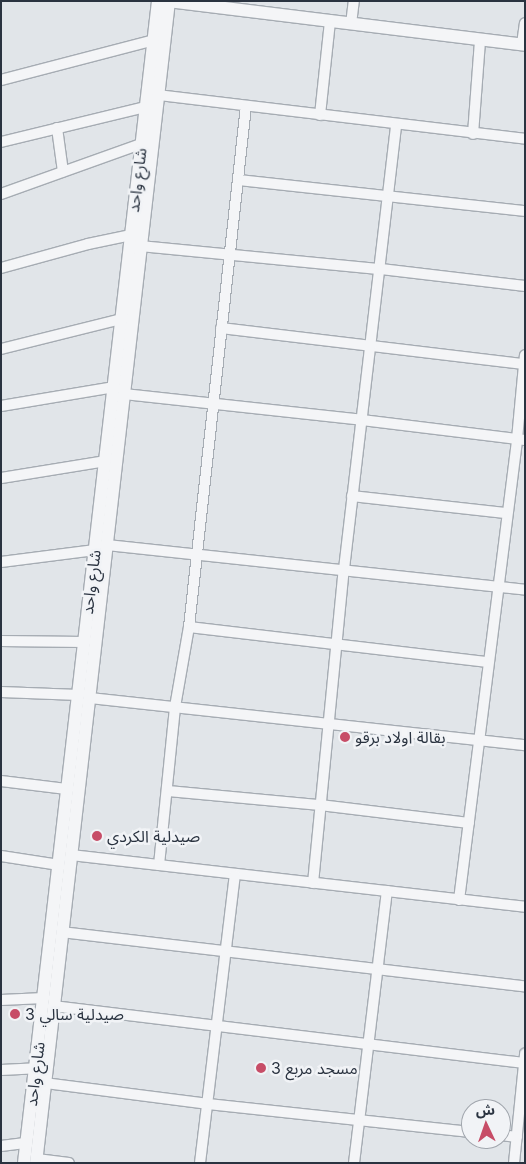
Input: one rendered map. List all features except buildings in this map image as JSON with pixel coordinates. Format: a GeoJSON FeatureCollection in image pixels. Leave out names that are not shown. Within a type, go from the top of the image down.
{"type":"FeatureCollection","features":[{"type":"Feature","properties":{"kind":"street","name":"شارع واحد"},"geometry":{"type":"LineString","coordinates":[[32,1161],[45,1083],[49,1002],[59,914],[71,855],[84,696],[84,642],[95,550],[103,528],[119,391],[140,246],[147,141],[146,107],[158,1]]}},
{"type":"Feature","properties":{"kind":"street","name":"شارع واحد"},"geometry":{"type":"LineString","coordinates":[[32,1161],[27,1143],[36,1068],[62,932],[59,914],[59,864],[67,789],[108,545],[103,528],[106,461],[119,391],[121,319],[131,235],[147,141],[158,95],[168,1]]}},
{"type":"Feature","properties":{"kind":"street"},"geometry":{"type":"LineString","coordinates":[[168,1],[524,45],[525,23]]}},
{"type":"Feature","properties":{"kind":"street"},"geometry":{"type":"LineString","coordinates":[[351,24],[354,1]]}},
{"type":"Feature","properties":{"kind":"street"},"geometry":{"type":"LineString","coordinates":[[320,115],[330,21]]}},
{"type":"Feature","properties":{"kind":"street"},"geometry":{"type":"LineString","coordinates":[[1,80],[155,40]]}},
{"type":"Feature","properties":{"kind":"street"},"geometry":{"type":"LineString","coordinates":[[473,134],[480,40]]}},
{"type":"Feature","properties":{"kind":"street"},"geometry":{"type":"LineString","coordinates":[[158,95],[525,140]]}},
{"type":"Feature","properties":{"kind":"street"},"geometry":{"type":"LineString","coordinates":[[159,865],[175,707],[189,627],[220,328],[239,180],[246,106]]}},
{"type":"Feature","properties":{"kind":"street"},"geometry":{"type":"LineString","coordinates":[[1,142],[146,107]]}},
{"type":"Feature","properties":{"kind":"street"},"geometry":{"type":"LineString","coordinates":[[313,883],[344,569],[381,269],[396,125]]}},
{"type":"Feature","properties":{"kind":"street"},"geometry":{"type":"LineString","coordinates":[[57,128],[64,172]]}},
{"type":"Feature","properties":{"kind":"street"},"geometry":{"type":"LineString","coordinates":[[1,194],[147,141]]}},
{"type":"Feature","properties":{"kind":"street"},"geometry":{"type":"LineString","coordinates":[[239,180],[388,198],[525,211]]}},
{"type":"Feature","properties":{"kind":"street"},"geometry":{"type":"LineString","coordinates":[[1,268],[88,244],[131,235]]}},
{"type":"Feature","properties":{"kind":"street"},"geometry":{"type":"LineString","coordinates":[[140,246],[381,269],[525,286]]}},
{"type":"Feature","properties":{"kind":"street"},"geometry":{"type":"LineString","coordinates":[[1,349],[121,319]]}},
{"type":"Feature","properties":{"kind":"street"},"geometry":{"type":"LineString","coordinates":[[220,328],[371,346],[524,359],[521,440],[508,513],[459,900]]}},
{"type":"Feature","properties":{"kind":"street"},"geometry":{"type":"LineString","coordinates":[[1,406],[119,391],[521,440]]}},
{"type":"Feature","properties":{"kind":"street"},"geometry":{"type":"LineString","coordinates":[[1,478],[106,461]]}},
{"type":"Feature","properties":{"kind":"street"},"geometry":{"type":"LineString","coordinates":[[352,496],[508,513]]}},
{"type":"Feature","properties":{"kind":"street"},"geometry":{"type":"LineString","coordinates":[[108,545],[525,590]]}},
{"type":"Feature","properties":{"kind":"street"},"geometry":{"type":"LineString","coordinates":[[1,562],[95,550]]}},
{"type":"Feature","properties":{"kind":"street"},"geometry":{"type":"LineString","coordinates":[[189,627],[488,662]]}},
{"type":"Feature","properties":{"kind":"street"},"geometry":{"type":"LineString","coordinates":[[1,641],[84,642]]}},
{"type":"Feature","properties":{"kind":"street"},"geometry":{"type":"LineString","coordinates":[[1,692],[84,696],[525,745]]}},
{"type":"Feature","properties":{"kind":"street"},"geometry":{"type":"LineString","coordinates":[[1,781],[67,789]]}},
{"type":"Feature","properties":{"kind":"street"},"geometry":{"type":"LineString","coordinates":[[168,791],[320,805],[469,823]]}},
{"type":"Feature","properties":{"kind":"street"},"geometry":{"type":"LineString","coordinates":[[71,855],[525,907]]}},
{"type":"Feature","properties":{"kind":"street"},"geometry":{"type":"LineString","coordinates":[[1,856],[59,864]]}},
{"type":"Feature","properties":{"kind":"street"},"geometry":{"type":"LineString","coordinates":[[200,1163],[235,875]]}},
{"type":"Feature","properties":{"kind":"street"},"geometry":{"type":"LineString","coordinates":[[354,1163],[366,1045],[387,891]]}},
{"type":"Feature","properties":{"kind":"street"},"geometry":{"type":"LineString","coordinates":[[62,932],[376,967],[525,986]]}},
{"type":"Feature","properties":{"kind":"street"},"geometry":{"type":"LineString","coordinates":[[1,1000],[49,1002],[366,1045],[524,1058],[522,1100],[514,1163]]}},
{"type":"Feature","properties":{"kind":"street"},"geometry":{"type":"LineString","coordinates":[[1,1070],[36,1068]]}},
{"type":"Feature","properties":{"kind":"street"},"geometry":{"type":"LineString","coordinates":[[45,1083],[208,1104],[461,1131]]}},
{"type":"Feature","properties":{"kind":"street"},"geometry":{"type":"LineString","coordinates":[[511,1136],[517,1137]]}},
{"type":"Feature","properties":{"kind":"street"},"geometry":{"type":"LineString","coordinates":[[1,1146],[27,1143]]}},
{"type":"Feature","properties":{"kind":"street"},"geometry":{"type":"LineString","coordinates":[[32,1161],[69,1163]]}},
{"type":"Feature","properties":{"kind":"place","name":"بقالة اولاد برقو"},"geometry":{"type":"Point","coordinates":[345,737]}},
{"type":"Feature","properties":{"kind":"place","name":"صيدلية الكردي"},"geometry":{"type":"Point","coordinates":[97,836]}},
{"type":"Feature","properties":{"kind":"place","name":"صيدلية سالي 3"},"geometry":{"type":"Point","coordinates":[15,1014]}},
{"type":"Feature","properties":{"kind":"place","name":"مسجد مربع 3"},"geometry":{"type":"Point","coordinates":[261,1068]}}]}
